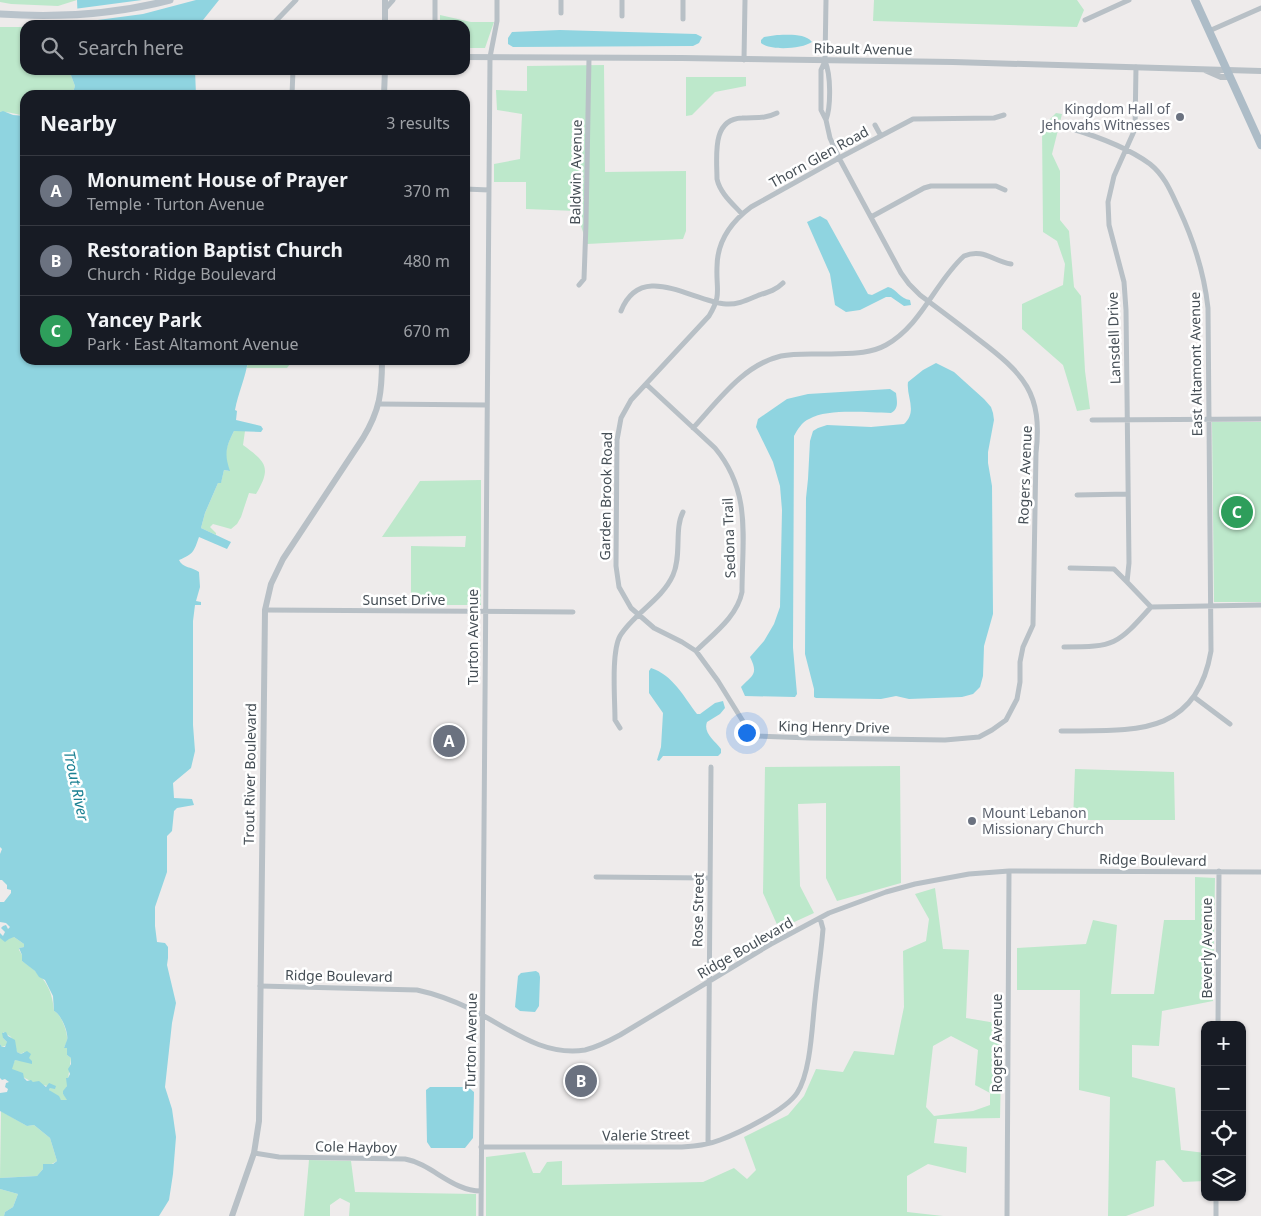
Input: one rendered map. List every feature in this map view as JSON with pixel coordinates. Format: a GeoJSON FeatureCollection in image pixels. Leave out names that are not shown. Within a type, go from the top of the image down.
{"type":"FeatureCollection","features":[{"type":"Feature","properties":{"kind":"main road"},"geometry":{"type":"LineString","coordinates":[[0,14],[65,16],[113,12],[170,0]]}},
{"type":"Feature","properties":{"kind":"main road"},"geometry":{"type":"LineString","coordinates":[[1195,0],[1261,146]]}},
{"type":"Feature","properties":{"kind":"street"},"geometry":{"type":"LineString","coordinates":[[278,20],[296,0]]}},
{"type":"Feature","properties":{"kind":"street"},"geometry":{"type":"LineString","coordinates":[[385,0],[385,20]]}},
{"type":"Feature","properties":{"kind":"street"},"geometry":{"type":"LineString","coordinates":[[385,9],[393,0]]}},
{"type":"Feature","properties":{"kind":"street"},"geometry":{"type":"LineString","coordinates":[[435,0],[435,20]]}},
{"type":"Feature","properties":{"kind":"street","name":"Turton Avenue"},"geometry":{"type":"LineString","coordinates":[[481,1216],[488,190],[490,57],[497,21],[497,0]]}},
{"type":"Feature","properties":{"kind":"street"},"geometry":{"type":"LineString","coordinates":[[561,0],[561,13]]}},
{"type":"Feature","properties":{"kind":"street"},"geometry":{"type":"LineString","coordinates":[[622,0],[622,16]]}},
{"type":"Feature","properties":{"kind":"street"},"geometry":{"type":"LineString","coordinates":[[683,0],[683,19]]}},
{"type":"Feature","properties":{"kind":"street"},"geometry":{"type":"LineString","coordinates":[[744,60],[745,0]]}},
{"type":"Feature","properties":{"kind":"street","name":"Rogers Avenue"},"geometry":{"type":"LineString","coordinates":[[826,0],[825,61],[821,70],[821,110],[839,158],[909,284],[1012,366],[1030,392],[1038,418],[1033,625],[1023,647],[1017,699],[1006,720],[979,737]]}},
{"type":"Feature","properties":{"kind":"street"},"geometry":{"type":"LineString","coordinates":[[1085,20],[1129,0]]}},
{"type":"Feature","properties":{"kind":"street"},"geometry":{"type":"LineString","coordinates":[[1209,31],[1261,8]]}},
{"type":"Feature","properties":{"kind":"street","name":"Ribault Avenue"},"geometry":{"type":"LineString","coordinates":[[470,57],[952,62],[1202,69],[1225,68],[1261,71]]}},
{"type":"Feature","properties":{"kind":"street","name":"Baldwin Avenue"},"geometry":{"type":"LineString","coordinates":[[579,285],[584,279],[589,58]]}},
{"type":"Feature","properties":{"kind":"street","name":"Lansdell Drive"},"geometry":{"type":"LineString","coordinates":[[1128,582],[1128,420],[1125,294],[1108,216],[1110,190],[1114,176],[1135,129],[1136,67]]}},
{"type":"Feature","properties":{"kind":"street"},"geometry":{"type":"LineString","coordinates":[[1202,69],[1221,77],[1230,77]]}},
{"type":"Feature","properties":{"kind":"street"},"geometry":{"type":"LineString","coordinates":[[292,75],[292,90]]}},
{"type":"Feature","properties":{"kind":"street"},"geometry":{"type":"LineString","coordinates":[[384,90],[385,75]]}},
{"type":"Feature","properties":{"kind":"street"},"geometry":{"type":"LineString","coordinates":[[742,214],[719,186],[717,179],[719,134],[728,122],[733,119],[768,118],[777,113]]}},
{"type":"Feature","properties":{"kind":"street","name":"Thorn Glen Road"},"geometry":{"type":"LineString","coordinates":[[717,302],[719,289],[717,276],[718,255],[722,242],[728,229],[751,207],[913,119],[994,118],[1004,115]]}},
{"type":"Feature","properties":{"kind":"street"},"geometry":{"type":"LineString","coordinates":[[875,124],[881,136]]}},
{"type":"Feature","properties":{"kind":"street","name":"East Altamont Avenue"},"geometry":{"type":"LineString","coordinates":[[1061,731],[1129,730],[1152,726],[1174,715],[1194,696],[1204,679],[1212,651],[1208,308],[1206,287],[1198,252],[1164,178],[1150,165],[1126,151],[1089,134],[1069,128]]}},
{"type":"Feature","properties":{"kind":"street"},"geometry":{"type":"LineString","coordinates":[[871,217],[931,186],[996,186],[1005,190]]}},
{"type":"Feature","properties":{"kind":"street"},"geometry":{"type":"LineString","coordinates":[[470,189],[488,190]]}},
{"type":"Feature","properties":{"kind":"street"},"geometry":{"type":"LineString","coordinates":[[693,428],[737,380],[751,369],[767,361],[781,356],[799,354],[855,353],[875,350],[897,338],[907,329],[964,256],[977,252],[1000,262],[1011,264]]}},
{"type":"Feature","properties":{"kind":"street"},"geometry":{"type":"LineString","coordinates":[[621,311],[625,302],[632,294],[650,286],[665,286],[717,302],[731,304],[777,289],[783,283]]}},
{"type":"Feature","properties":{"kind":"street","name":"Garden Brook Road"},"geometry":{"type":"LineString","coordinates":[[717,302],[709,316],[625,409],[618,429],[617,440],[617,576],[619,587],[631,608],[654,628],[696,651],[718,681]]}},
{"type":"Feature","properties":{"kind":"street","name":"Trout River Boulevard"},"geometry":{"type":"LineString","coordinates":[[232,1216],[254,1153],[259,1121],[265,610],[271,584],[283,559],[375,418],[379,404],[382,365]]}},
{"type":"Feature","properties":{"kind":"street","name":"Sedona Trail"},"geometry":{"type":"LineString","coordinates":[[646,384],[715,448],[729,467],[739,492],[742,515],[742,592],[740,601],[732,615],[696,651]]}},
{"type":"Feature","properties":{"kind":"street"},"geometry":{"type":"LineString","coordinates":[[379,404],[486,406]]}},
{"type":"Feature","properties":{"kind":"street"},"geometry":{"type":"LineString","coordinates":[[1092,420],[1261,419]]}},
{"type":"Feature","properties":{"kind":"street"},"geometry":{"type":"LineString","coordinates":[[1077,494],[1128,494]]}},
{"type":"Feature","properties":{"kind":"street"},"geometry":{"type":"LineString","coordinates":[[620,728],[615,720],[616,650],[620,637],[666,588],[674,574],[679,554],[679,519],[684,512]]}},
{"type":"Feature","properties":{"kind":"street"},"geometry":{"type":"LineString","coordinates":[[1070,568],[1114,569],[1151,607]]}},
{"type":"Feature","properties":{"kind":"street"},"geometry":{"type":"LineString","coordinates":[[1064,647],[1096,647],[1111,644],[1122,638],[1151,607],[1261,605]]}},
{"type":"Feature","properties":{"kind":"street","name":"Sunset Drive"},"geometry":{"type":"LineString","coordinates":[[265,610],[573,612]]}},
{"type":"Feature","properties":{"kind":"street","name":"King Henry Drive"},"geometry":{"type":"LineString","coordinates":[[718,681],[749,731],[757,736],[945,740],[979,737]]}},
{"type":"Feature","properties":{"kind":"street"},"geometry":{"type":"LineString","coordinates":[[1194,696],[1230,724]]}},
{"type":"Feature","properties":{"kind":"street","name":"Rose Street"},"geometry":{"type":"LineString","coordinates":[[708,1143],[711,767]]}},
{"type":"Feature","properties":{"kind":"street","name":"Rogers Avenue"},"geometry":{"type":"LineString","coordinates":[[1007,1216],[1010,871]]}},
{"type":"Feature","properties":{"kind":"street","name":"Ridge Boulevard"},"geometry":{"type":"LineString","coordinates":[[260,986],[417,990],[440,996],[537,1045],[561,1050],[583,1050],[613,1039],[709,981],[820,918],[849,904],[915,884],[969,874],[1010,871],[1261,872]]}},
{"type":"Feature","properties":{"kind":"street","name":"Beverly Avenue"},"geometry":{"type":"LineString","coordinates":[[1218,1021],[1219,872]]}},
{"type":"Feature","properties":{"kind":"street"},"geometry":{"type":"LineString","coordinates":[[596,877],[710,878]]}},
{"type":"Feature","properties":{"kind":"street","name":"Valerie Street"},"geometry":{"type":"LineString","coordinates":[[481,1147],[682,1147],[719,1140],[767,1117],[789,1102],[802,1085],[810,1047],[821,956],[822,929],[820,918]]}},
{"type":"Feature","properties":{"kind":"street","name":"Cole Hayboy"},"geometry":{"type":"LineString","coordinates":[[254,1153],[280,1157],[414,1160],[454,1184],[471,1191],[481,1191]]}},
{"type":"Feature","properties":{"kind":"street"},"geometry":{"type":"LineString","coordinates":[[1216,1201],[1216,1216]]}},
{"type":"Feature","properties":{"kind":"green space"},"geometry":{"type":"Polygon","coordinates":[[[0,0],[77,0],[58,6],[11,4],[0,2],[0,0]]]}},
{"type":"Feature","properties":{"kind":"green space"},"geometry":{"type":"Polygon","coordinates":[[[874,0],[1077,0],[1084,10],[1077,27],[873,21],[874,0]]]}},
{"type":"Feature","properties":{"kind":"green space"},"geometry":{"type":"Polygon","coordinates":[[[440,15],[462,20],[440,20],[440,15]]]}},
{"type":"Feature","properties":{"kind":"green space"},"geometry":{"type":"Polygon","coordinates":[[[470,22],[494,22],[485,48],[470,48],[470,22]]]}},
{"type":"Feature","properties":{"kind":"green space"},"geometry":{"type":"Polygon","coordinates":[[[0,27],[20,27],[20,75],[71,75],[75,86],[74,90],[20,90],[20,115],[0,112],[0,27]]]}},
{"type":"Feature","properties":{"kind":"green space"},"geometry":{"type":"Polygon","coordinates":[[[604,65],[605,172],[686,171],[686,231],[683,239],[587,244],[576,211],[526,209],[526,182],[494,182],[494,164],[520,159],[522,114],[497,110],[496,90],[527,91],[527,66],[604,65]]]}},
{"type":"Feature","properties":{"kind":"green space"},"geometry":{"type":"Polygon","coordinates":[[[686,77],[746,77],[746,86],[715,92],[692,115],[686,116],[686,77]]]}},
{"type":"Feature","properties":{"kind":"green space"},"geometry":{"type":"Polygon","coordinates":[[[1056,113],[1062,114],[1052,154],[1060,171],[1060,220],[1069,231],[1074,287],[1081,296],[1085,371],[1090,409],[1077,411],[1063,365],[1022,329],[1022,304],[1063,285],[1065,264],[1057,241],[1043,232],[1042,127],[1056,113]]]}},
{"type":"Feature","properties":{"kind":"green space"},"geometry":{"type":"Polygon","coordinates":[[[247,365],[289,365],[287,368],[247,368],[247,365]]]}},
{"type":"Feature","properties":{"kind":"green space"},"geometry":{"type":"Polygon","coordinates":[[[1212,422],[1261,422],[1261,602],[1214,602],[1212,422]]]}},
{"type":"Feature","properties":{"kind":"green space"},"geometry":{"type":"Polygon","coordinates":[[[234,431],[245,431],[243,445],[261,461],[265,471],[264,477],[256,494],[249,493],[237,524],[231,529],[213,524],[210,527],[216,535],[201,528],[205,513],[218,483],[221,482],[224,470],[229,471],[226,451],[234,431]]]}},
{"type":"Feature","properties":{"kind":"green space"},"geometry":{"type":"Polygon","coordinates":[[[481,480],[481,605],[411,605],[411,546],[465,547],[466,536],[382,537],[420,481],[481,480]]]}},
{"type":"Feature","properties":{"kind":"green space"},"geometry":{"type":"Polygon","coordinates":[[[900,766],[901,883],[837,901],[826,878],[826,803],[798,804],[800,886],[814,913],[779,929],[763,893],[765,767],[900,766]]]}},
{"type":"Feature","properties":{"kind":"green space"},"geometry":{"type":"Polygon","coordinates":[[[1075,769],[1174,772],[1175,820],[1073,820],[1075,769]]]}},
{"type":"Feature","properties":{"kind":"green space"},"geometry":{"type":"Polygon","coordinates":[[[1195,877],[1215,878],[1213,1001],[1162,1011],[1159,1046],[1132,1045],[1132,1077],[1175,1088],[1181,1150],[1201,1152],[1201,1181],[1183,1182],[1164,1160],[1156,1161],[1154,1206],[1126,1216],[1108,1216],[1110,1097],[1079,1090],[1080,990],[1017,990],[1017,948],[1086,944],[1093,920],[1117,925],[1111,994],[1154,994],[1164,920],[1195,920],[1195,877]]]}},
{"type":"Feature","properties":{"kind":"green space"},"geometry":{"type":"Polygon","coordinates":[[[935,888],[943,949],[969,950],[966,1018],[1002,1024],[1000,1118],[937,1119],[934,1143],[967,1147],[966,1173],[928,1164],[907,1176],[907,1212],[943,1216],[486,1216],[486,1157],[525,1152],[533,1173],[540,1173],[547,1162],[562,1161],[562,1185],[703,1182],[734,1168],[747,1179],[756,1170],[744,1137],[788,1115],[804,1096],[816,1069],[843,1072],[854,1051],[894,1055],[904,1007],[903,951],[926,941],[929,919],[915,894],[935,888]],[[951,1036],[933,1046],[926,1107],[934,1116],[973,1111],[990,1105],[990,1093],[975,1085],[978,1050],[951,1036]]]}},
{"type":"Feature","properties":{"kind":"green space"},"geometry":{"type":"Polygon","coordinates":[[[14,937],[24,944],[24,947],[19,948],[22,961],[45,982],[51,994],[54,1011],[61,1019],[65,1028],[67,1040],[64,1048],[67,1047],[67,1055],[71,1058],[67,1086],[63,1094],[68,1100],[66,1101],[61,1100],[49,1090],[55,1086],[32,1082],[11,1069],[15,1060],[29,1062],[24,1052],[21,1054],[17,1052],[11,1037],[3,1032],[3,1038],[7,1045],[2,1047],[0,1044],[0,938],[14,937]]]}},
{"type":"Feature","properties":{"kind":"green space"},"geometry":{"type":"Polygon","coordinates":[[[1,1111],[27,1126],[34,1125],[50,1138],[57,1161],[43,1169],[37,1176],[0,1178],[1,1111]]]}},
{"type":"Feature","properties":{"kind":"green space"},"geometry":{"type":"Polygon","coordinates":[[[309,1160],[351,1161],[355,1192],[476,1194],[476,1216],[349,1216],[350,1203],[340,1198],[330,1205],[330,1216],[304,1216],[309,1160]]]}},
{"type":"Feature","properties":{"kind":"green space"},"geometry":{"type":"Polygon","coordinates":[[[0,1189],[18,1194],[13,1207],[5,1212],[4,1216],[0,1216],[0,1189]]]}},
{"type":"Feature","properties":{"kind":"water"},"geometry":{"type":"Polygon","coordinates":[[[77,0],[219,0],[203,20],[78,20],[77,0]]]}},
{"type":"Feature","properties":{"kind":"water"},"geometry":{"type":"Polygon","coordinates":[[[560,30],[696,34],[702,37],[699,43],[693,46],[513,47],[508,44],[508,38],[512,32],[560,30]]]}},
{"type":"Feature","properties":{"kind":"water"},"geometry":{"type":"Polygon","coordinates":[[[777,35],[801,36],[812,42],[786,48],[765,46],[761,43],[764,37],[777,35]]]}},
{"type":"Feature","properties":{"kind":"water"},"geometry":{"type":"Polygon","coordinates":[[[71,75],[195,75],[196,90],[74,90],[75,86],[71,75]]]}},
{"type":"Feature","properties":{"kind":"water","name":"Trout River"},"geometry":{"type":"Polygon","coordinates":[[[3,111],[20,116],[20,365],[247,365],[235,410],[237,411],[236,420],[261,426],[263,429],[261,432],[234,431],[227,451],[230,471],[224,470],[221,483],[218,483],[205,513],[201,528],[231,542],[227,549],[199,537],[193,552],[179,560],[183,565],[199,572],[200,587],[196,601],[201,602],[201,605],[195,605],[193,621],[193,725],[195,751],[191,768],[173,783],[174,798],[192,799],[194,805],[177,808],[174,811],[172,831],[167,836],[167,872],[155,907],[157,942],[165,943],[168,947],[167,965],[176,1003],[165,1087],[172,1109],[176,1137],[169,1200],[159,1216],[4,1216],[5,1212],[13,1207],[18,1194],[0,1189],[0,1178],[37,1176],[43,1169],[43,1164],[53,1164],[57,1161],[50,1138],[34,1125],[27,1126],[0,1111],[0,1093],[7,1092],[8,1089],[5,1087],[6,1083],[9,1082],[0,1078],[0,1044],[2,1047],[5,1047],[7,1042],[3,1038],[2,1033],[6,1032],[8,1036],[15,1040],[17,1052],[21,1054],[27,1051],[31,1054],[29,1058],[32,1064],[15,1060],[12,1069],[23,1073],[27,1081],[39,1081],[46,1087],[49,1083],[56,1086],[55,1089],[50,1088],[49,1090],[59,1096],[61,1100],[67,1100],[63,1091],[67,1086],[66,1078],[70,1074],[68,1069],[71,1064],[71,1058],[67,1055],[67,1048],[64,1048],[67,1040],[66,1029],[62,1020],[54,1011],[53,996],[45,980],[39,977],[35,971],[22,961],[19,948],[24,947],[24,944],[14,937],[5,942],[0,938],[0,933],[3,936],[5,932],[1,928],[6,925],[8,929],[10,927],[6,923],[0,922],[0,902],[4,902],[11,893],[11,890],[7,889],[7,885],[0,880],[0,854],[2,849],[0,847],[0,112],[3,111]]]}},
{"type":"Feature","properties":{"kind":"water"},"geometry":{"type":"Polygon","coordinates":[[[820,216],[827,220],[868,294],[872,295],[888,287],[910,300],[911,305],[904,306],[891,297],[886,297],[860,310],[846,312],[835,305],[830,274],[807,222],[820,216]]]}},
{"type":"Feature","properties":{"kind":"water"},"geometry":{"type":"Polygon","coordinates":[[[936,363],[954,372],[984,399],[991,407],[994,420],[988,452],[992,486],[993,614],[984,646],[983,676],[980,687],[973,694],[962,697],[909,699],[896,696],[881,699],[816,698],[814,697],[814,689],[805,654],[806,498],[810,441],[813,431],[827,425],[871,427],[904,424],[908,419],[911,409],[908,382],[923,370],[936,363]]]}},
{"type":"Feature","properties":{"kind":"water"},"geometry":{"type":"Polygon","coordinates":[[[890,389],[896,393],[897,402],[894,411],[891,413],[827,413],[804,422],[794,436],[793,648],[797,694],[795,697],[745,696],[741,687],[754,671],[750,657],[764,641],[774,624],[780,607],[782,510],[780,486],[773,462],[756,427],[758,419],[787,399],[808,394],[890,389]]]}},
{"type":"Feature","properties":{"kind":"water"},"geometry":{"type":"Polygon","coordinates":[[[651,668],[659,671],[672,681],[697,714],[700,714],[715,703],[723,701],[725,708],[720,714],[707,722],[706,726],[710,736],[721,749],[721,753],[718,756],[663,756],[659,761],[657,760],[661,747],[663,713],[649,693],[649,671],[651,668]]]}},
{"type":"Feature","properties":{"kind":"water"},"geometry":{"type":"Polygon","coordinates":[[[536,971],[540,977],[539,1006],[535,1012],[520,1011],[515,1007],[518,976],[521,973],[536,971]]]}},
{"type":"Feature","properties":{"kind":"water"},"geometry":{"type":"Polygon","coordinates":[[[430,1087],[468,1087],[474,1092],[473,1138],[465,1148],[431,1148],[427,1142],[426,1090],[430,1087]]]}},
{"type":"Feature","properties":{"kind":"pier"},"geometry":{"type":"Polygon","coordinates":[[[142,0],[196,0],[143,14],[98,20],[75,20],[74,9],[142,0]]]}},
{"type":"Feature","properties":{"kind":"place","name":"Kingdom Hall of Jehovahs Witnesses"},"geometry":{"type":"Point","coordinates":[1180,117]}},
{"type":"Feature","properties":{"kind":"place","name":"Yancey Park"},"geometry":{"type":"Point","coordinates":[1237,512]}},
{"type":"Feature","properties":{"kind":"place","name":"Monument House of Prayer"},"geometry":{"type":"Point","coordinates":[449,741]}},
{"type":"Feature","properties":{"kind":"place","name":"Mount Lebanon Missionary Church"},"geometry":{"type":"Point","coordinates":[972,821]}},
{"type":"Feature","properties":{"kind":"place","name":"Restoration Baptist Church"},"geometry":{"type":"Point","coordinates":[581,1081]}}]}
